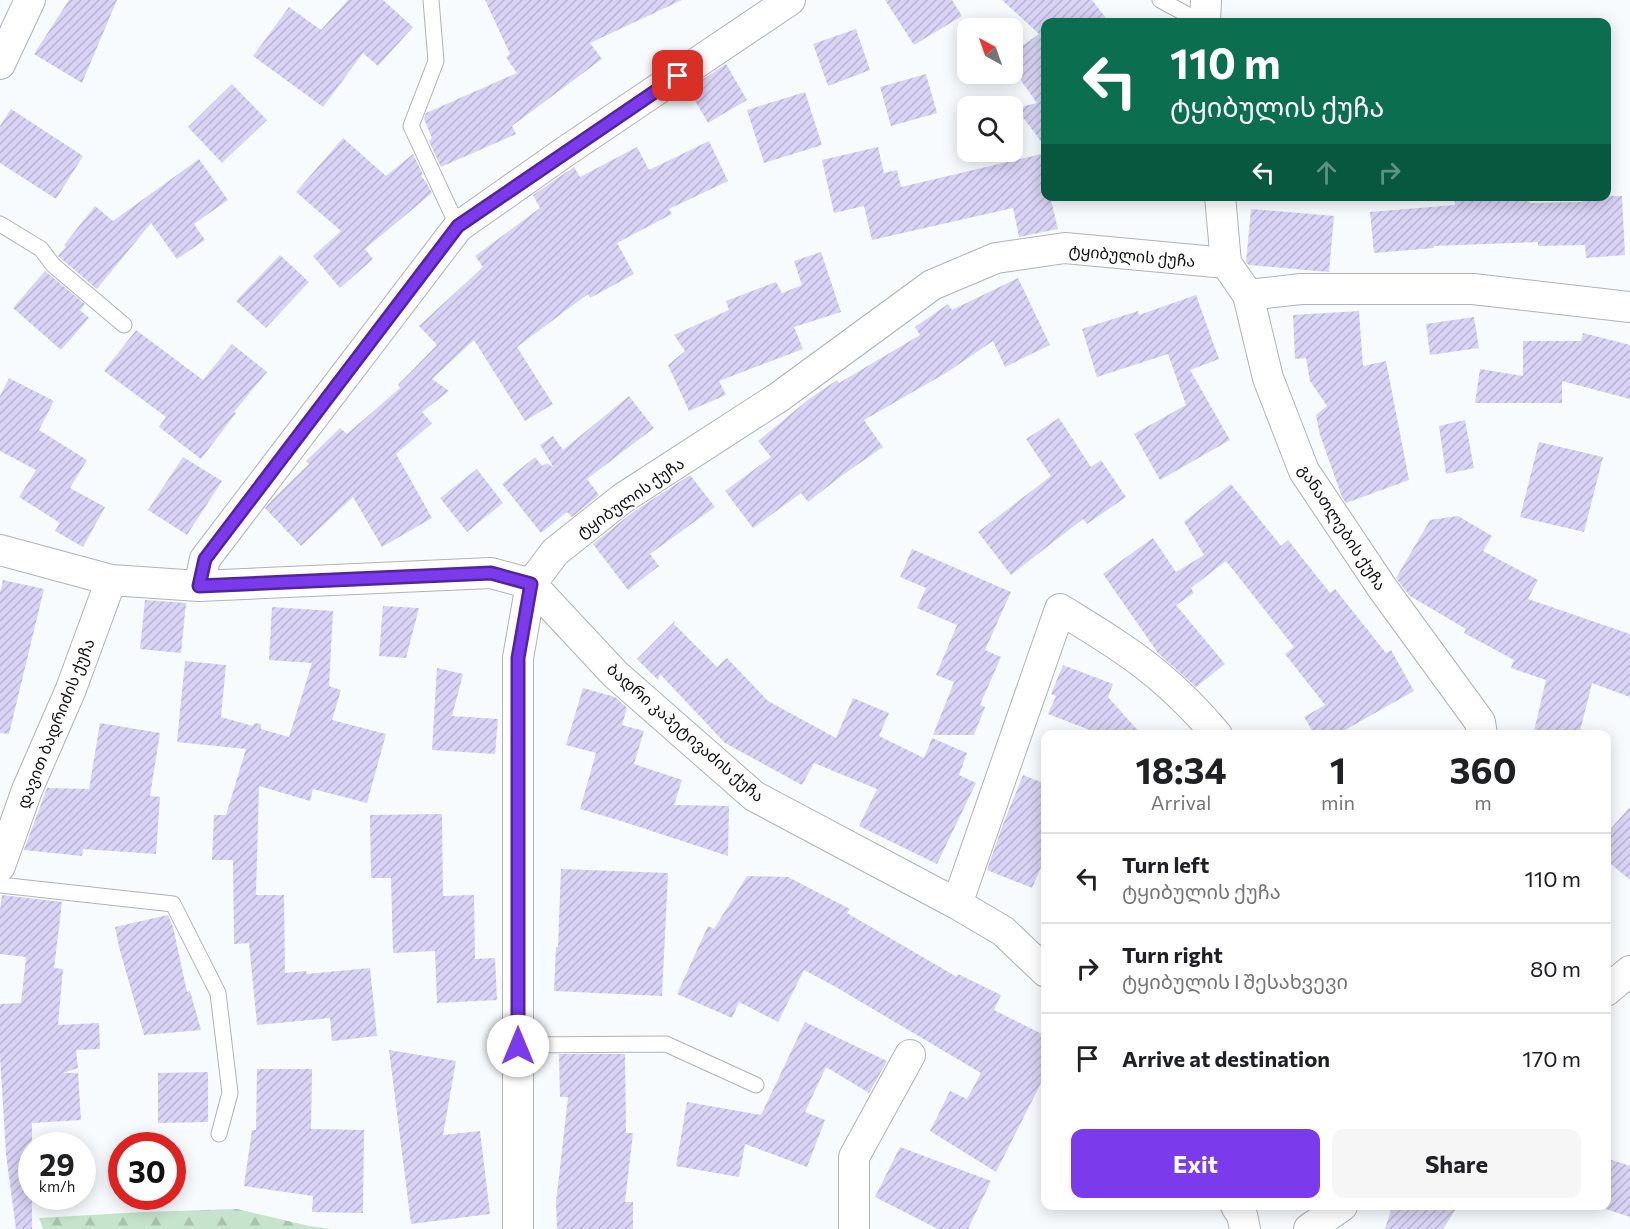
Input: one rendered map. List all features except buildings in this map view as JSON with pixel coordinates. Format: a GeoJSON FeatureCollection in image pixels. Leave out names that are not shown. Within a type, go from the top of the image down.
{"type":"FeatureCollection","features":[{"type":"Feature","properties":{"kind":"street"},"geometry":{"type":"LineString","coordinates":[[0,64],[30,0]]}},
{"type":"Feature","properties":{"kind":"street"},"geometry":{"type":"LineString","coordinates":[[199,586],[205,559],[458,226],[790,0]]}},
{"type":"Feature","properties":{"kind":"street"},"geometry":{"type":"LineString","coordinates":[[1204,18],[1206,0]]}},
{"type":"Feature","properties":{"kind":"street","name":"განათლების ქუჩა"},"geometry":{"type":"LineString","coordinates":[[1220,201],[1226,263],[1248,295],[1268,378],[1304,471],[1383,589],[1480,722],[1481,730]]}},
{"type":"Feature","properties":{"kind":"street","name":"ტყიბულის ქუჩა"},"geometry":{"type":"LineString","coordinates":[[531,584],[555,552],[623,498],[779,397],[932,285],[996,258],[1065,248],[1226,263]]}},
{"type":"Feature","properties":{"kind":"street"},"geometry":{"type":"LineString","coordinates":[[1248,295],[1301,289],[1473,289],[1630,307]]}},
{"type":"Feature","properties":{"kind":"street"},"geometry":{"type":"LineString","coordinates":[[0,550],[111,580],[199,586],[491,573],[531,584],[518,658],[518,1229]]}},
{"type":"Feature","properties":{"kind":"street","name":"დავით ბადრიძის ქუჩა"},"geometry":{"type":"LineString","coordinates":[[0,866],[27,790],[71,689],[111,580]]}},
{"type":"Feature","properties":{"kind":"street","name":"ბადრი კაპეტივაძის ქუჩა"},"geometry":{"type":"LineString","coordinates":[[531,584],[615,674],[754,796],[957,904],[1003,932],[1041,967]]}},
{"type":"Feature","properties":{"kind":"street"},"geometry":{"type":"LineString","coordinates":[[957,904],[1060,609],[1155,673],[1201,715],[1213,730]]}},
{"type":"Feature","properties":{"kind":"street"},"geometry":{"type":"LineString","coordinates":[[1611,987],[1630,971]]}},
{"type":"Feature","properties":{"kind":"street"},"geometry":{"type":"LineString","coordinates":[[854,1229],[854,1157],[910,1055]]}},
{"type":"Feature","properties":{"kind":"street"},"geometry":{"type":"LineString","coordinates":[[1239,1210],[1245,1229]]}},
{"type":"Feature","properties":{"kind":"street"},"geometry":{"type":"LineString","coordinates":[[1300,1229],[1309,1210]]}},
{"type":"Feature","properties":{"kind":"street"},"geometry":{"type":"LineString","coordinates":[[1309,1229],[1336,1210]]}},
{"type":"Feature","properties":{"kind":"lane"},"geometry":{"type":"LineString","coordinates":[[430,0],[436,61],[411,126],[458,226]]}},
{"type":"Feature","properties":{"kind":"lane"},"geometry":{"type":"LineString","coordinates":[[1160,0],[1195,18]]}},
{"type":"Feature","properties":{"kind":"lane"},"geometry":{"type":"LineString","coordinates":[[0,224],[41,249],[53,265],[124,325]]}},
{"type":"Feature","properties":{"kind":"lane"},"geometry":{"type":"LineString","coordinates":[[0,885],[173,904],[218,993],[230,1093],[219,1134]]}},
{"type":"Feature","properties":{"kind":"lane"},"geometry":{"type":"LineString","coordinates":[[518,1046],[666,1044],[756,1085]]}},
{"type":"Feature","properties":{"kind":"green space"},"geometry":{"type":"Polygon","coordinates":[[[237,1209],[331,1229],[43,1229],[39,1218],[142,1212],[237,1209]]]}},
{"type":"Feature","properties":{"kind":"route"},"geometry":{"type":"LineString","coordinates":[[518,1046],[518,658],[531,584],[491,573],[199,586],[205,559],[458,226],[678,76]]}}]}
